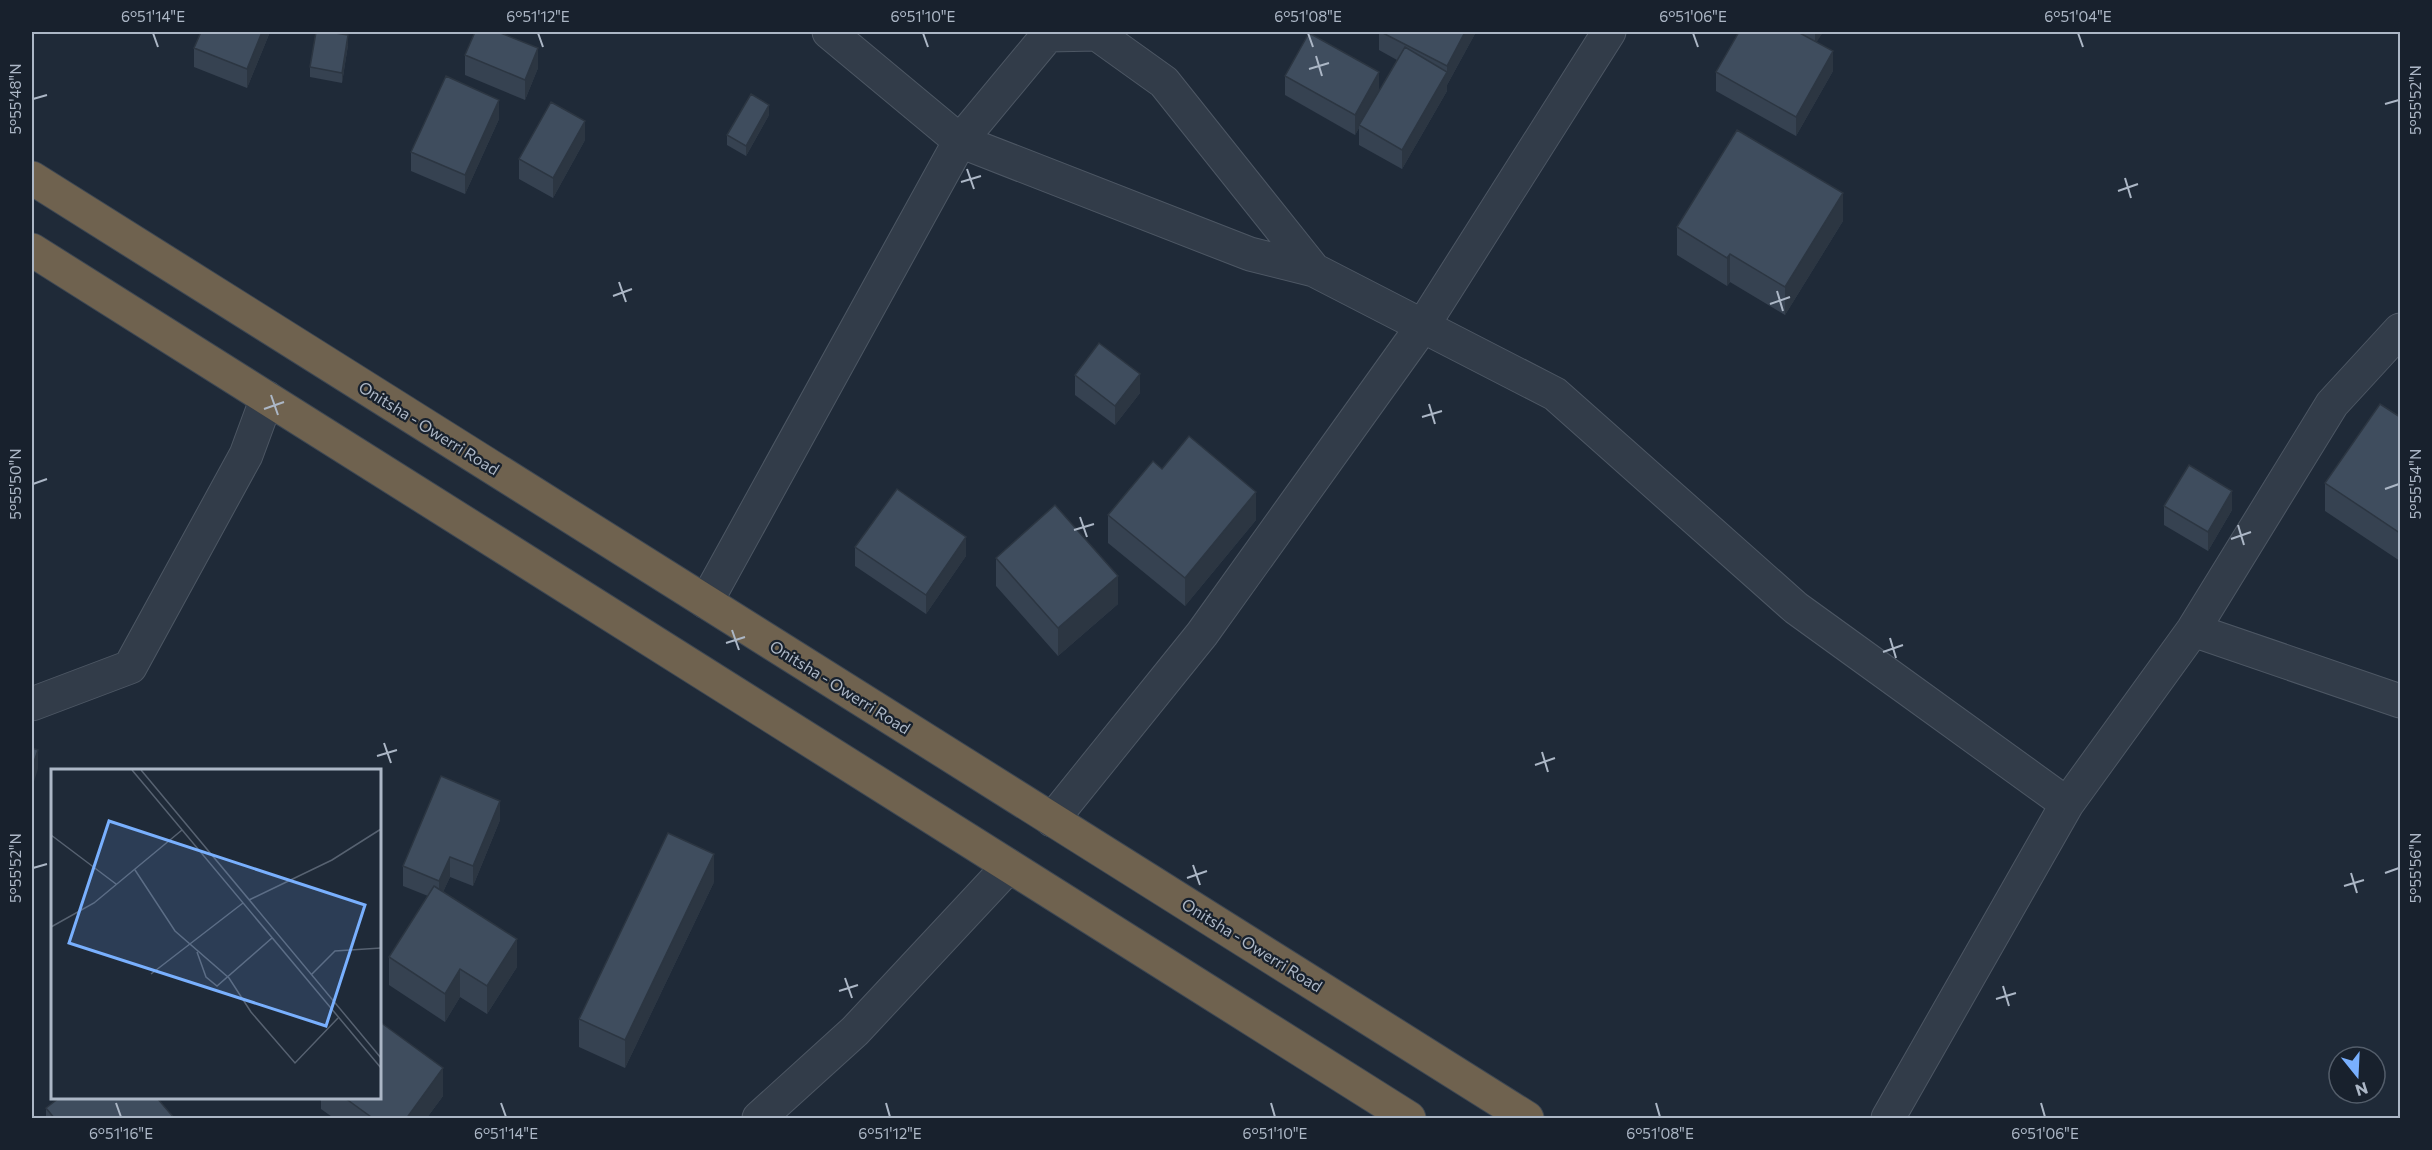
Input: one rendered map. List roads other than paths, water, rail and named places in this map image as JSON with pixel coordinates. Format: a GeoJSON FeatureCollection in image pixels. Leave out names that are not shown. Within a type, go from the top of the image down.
{"type":"FeatureCollection","features":[{"type":"Feature","properties":{"kind":"highway","name":"Onitsha - Owerri Road"},"geometry":{"type":"LineString","coordinates":[[32,178],[1527,1119]]}},
{"type":"Feature","properties":{"kind":"highway"},"geometry":{"type":"LineString","coordinates":[[32,250],[1409,1119]]}},
{"type":"Feature","properties":{"kind":"street"},"geometry":{"type":"LineString","coordinates":[[829,32],[960,141],[1250,254],[1314,270],[1555,394],[1796,608],[2067,804]]}},
{"type":"Feature","properties":{"kind":"street"},"geometry":{"type":"LineString","coordinates":[[1052,820],[1202,634],[1422,327],[1609,32]]}},
{"type":"Feature","properties":{"kind":"street"},"geometry":{"type":"LineString","coordinates":[[706,602],[960,141],[1048,35],[1097,34],[1164,82],[1314,270]]}},
{"type":"Feature","properties":{"kind":"street"},"geometry":{"type":"LineString","coordinates":[[1888,1119],[2067,804],[2193,630],[2332,404],[2400,330]]}},
{"type":"Feature","properties":{"kind":"street"},"geometry":{"type":"LineString","coordinates":[[32,704],[130,667],[246,455],[267,398]]}},
{"type":"Feature","properties":{"kind":"street"},"geometry":{"type":"LineString","coordinates":[[2193,630],[2400,701]]}},
{"type":"Feature","properties":{"kind":"street"},"geometry":{"type":"LineString","coordinates":[[759,1119],[855,1032],[1009,866]]}}]}
